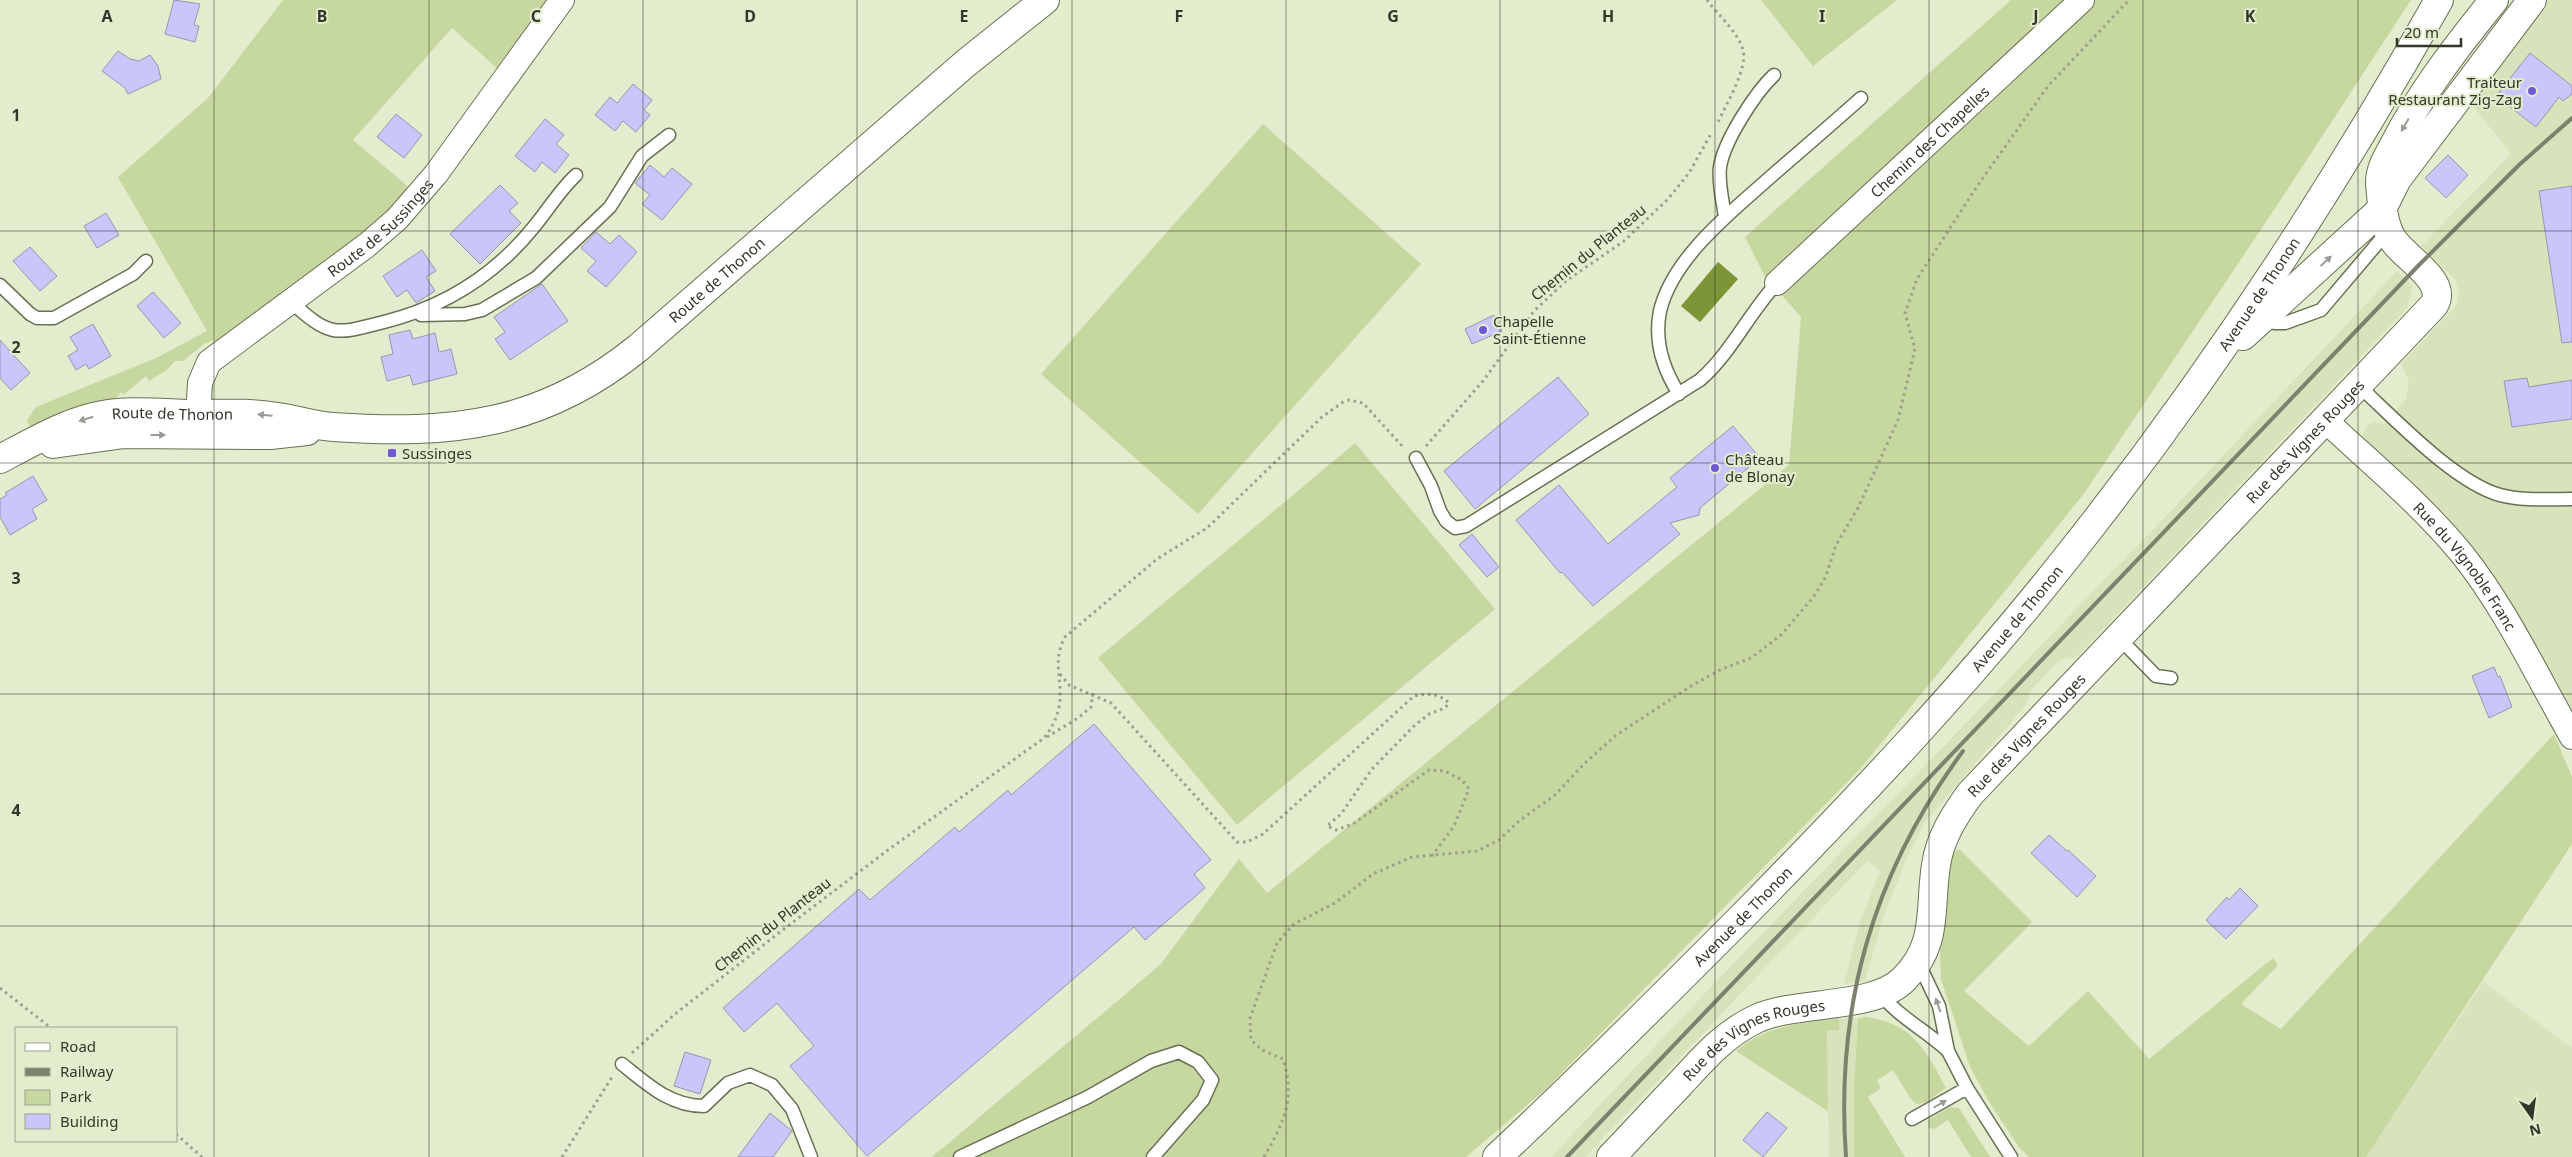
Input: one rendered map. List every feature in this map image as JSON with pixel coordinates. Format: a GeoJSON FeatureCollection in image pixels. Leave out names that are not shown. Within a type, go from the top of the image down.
{"type":"FeatureCollection","features":[{"type":"Feature","properties":{"kind":"main road","name":"Route de Thonon"},"geometry":{"type":"LineString","coordinates":[[10,454],[64,427],[94,417],[117,413],[197,424],[266,415],[331,427],[422,429],[479,424],[522,413],[583,387],[638,348],[959,69],[1045,0]]}},
{"type":"Feature","properties":{"kind":"main road","name":"Avenue de Thonon"},"geometry":{"type":"LineString","coordinates":[[1497,1157],[1683,976],[1915,736],[1995,645],[2071,553],[2215,359],[2339,171],[2439,0]]}},
{"type":"Feature","properties":{"kind":"main road"},"geometry":{"type":"LineString","coordinates":[[2386,219],[2380,179],[2385,162],[2420,98],[2445,62],[2494,0]]}},
{"type":"Feature","properties":{"kind":"main road"},"geometry":{"type":"LineString","coordinates":[[2215,359],[2386,219],[2397,179],[2532,0]]}},
{"type":"Feature","properties":{"kind":"main road"},"geometry":{"type":"LineString","coordinates":[[2445,62],[2443,74],[2452,84],[2464,84],[2470,80]]}},
{"type":"Feature","properties":{"kind":"main road","name":"Rue des Vignes Rouges"},"geometry":{"type":"LineString","coordinates":[[1611,1157],[1713,1049],[1734,1031],[1772,1013],[1852,1000],[1880,993],[1902,981],[1918,962],[1930,937],[1936,864],[1940,848],[1956,813],[1980,783],[2326,421],[2437,300],[2436,284],[2393,240],[2386,219]]}},
{"type":"Feature","properties":{"kind":"street","name":"Route de Sussinges"},"geometry":{"type":"LineString","coordinates":[[197,424],[200,382],[209,362],[221,351],[291,302],[379,235],[419,196],[562,0]]}},
{"type":"Feature","properties":{"kind":"street","name":"Chemin des Chapelles"},"geometry":{"type":"LineString","coordinates":[[1778,283],[2082,0]]}},
{"type":"Feature","properties":{"kind":"street","name":"Rue du Vignoble Franc"},"geometry":{"type":"LineString","coordinates":[[2326,421],[2421,509],[2462,555],[2497,606],[2572,737]]}},
{"type":"Feature","properties":{"kind":"lane"},"geometry":{"type":"LineString","coordinates":[[1725,217],[1720,178],[1723,158],[1750,104],[1774,75]]}},
{"type":"Feature","properties":{"kind":"lane"},"geometry":{"type":"LineString","coordinates":[[1679,394],[1663,363],[1658,329],[1660,312],[1673,279],[1725,217],[1861,98]]}},
{"type":"Feature","properties":{"kind":"lane"},"geometry":{"type":"LineString","coordinates":[[413,315],[465,314],[482,310],[536,278],[610,207],[642,156],[669,135]]}},
{"type":"Feature","properties":{"kind":"lane"},"geometry":{"type":"LineString","coordinates":[[291,302],[320,327],[336,331],[354,330],[413,315],[445,301],[499,263],[532,230],[555,196],[576,175]]}},
{"type":"Feature","properties":{"kind":"lane"},"geometry":{"type":"LineString","coordinates":[[0,284],[30,314],[37,318],[54,318],[132,274],[146,261]]}},
{"type":"Feature","properties":{"kind":"lane"},"geometry":{"type":"LineString","coordinates":[[1416,458],[1446,521],[1455,528],[1461,528],[1679,394],[1706,374],[1778,283]]}},
{"type":"Feature","properties":{"kind":"lane"},"geometry":{"type":"LineString","coordinates":[[2359,386],[2454,470],[2481,488],[2514,498],[2572,499]]}},
{"type":"Feature","properties":{"kind":"lane"},"geometry":{"type":"LineString","coordinates":[[2119,638],[2156,676],[2171,678]]}},
{"type":"Feature","properties":{"kind":"lane"},"geometry":{"type":"LineString","coordinates":[[1918,962],[1939,1006],[1948,1051],[1967,1088],[2011,1157]]}},
{"type":"Feature","properties":{"kind":"lane"},"geometry":{"type":"LineString","coordinates":[[1880,993],[1892,1007],[1924,1029],[1948,1051]]}},
{"type":"Feature","properties":{"kind":"lane"},"geometry":{"type":"LineString","coordinates":[[960,1157],[1071,1106],[1151,1061],[1179,1052],[1198,1062],[1212,1080],[1203,1100],[1153,1157]]}},
{"type":"Feature","properties":{"kind":"lane"},"geometry":{"type":"LineString","coordinates":[[622,1064],[667,1098],[686,1106],[704,1106],[728,1083],[750,1075],[772,1085],[792,1109],[811,1157]]}},
{"type":"Feature","properties":{"kind":"lane"},"geometry":{"type":"LineString","coordinates":[[1912,1120],[1967,1088]]}},
{"type":"Feature","properties":{"kind":"path"},"geometry":{"type":"LineString","coordinates":[[1707,0],[1738,39],[1744,51],[1739,76],[1717,123]]}},
{"type":"Feature","properties":{"kind":"path"},"geometry":{"type":"LineString","coordinates":[[1264,1157],[1277,1134],[1289,1100],[1289,1078],[1282,1059],[1262,1050],[1250,1040],[1250,1018],[1277,943],[1294,924],[1335,903],[1372,874],[1412,856],[1432,856],[1477,851],[1499,840],[1519,822],[1555,795],[1583,764],[1615,736],[1691,686],[1722,669],[1751,658],[1781,635],[1815,595],[1826,576],[1836,545],[1858,508],[1898,420],[1915,349],[1905,312],[1917,279],[1978,185],[2048,86],[2130,0]]}},
{"type":"Feature","properties":{"kind":"path","name":"Chemin du Planteau"},"geometry":{"type":"LineString","coordinates":[[1416,458],[1467,401],[1534,311],[1566,281],[1624,241],[1668,199],[1689,173],[1713,131]]}},
{"type":"Feature","properties":{"kind":"path"},"geometry":{"type":"LineString","coordinates":[[1044,738],[1059,715],[1062,702],[1058,654],[1061,645],[1071,631],[1157,559],[1207,528],[1336,405],[1350,400],[1363,403],[1397,442],[1416,458]]}},
{"type":"Feature","properties":{"kind":"path"},"geometry":{"type":"LineString","coordinates":[[1060,673],[1069,685],[1092,693],[1111,703],[1237,842],[1248,842],[1263,834],[1414,696],[1429,693],[1442,696],[1449,703],[1445,708],[1429,714],[1414,726],[1372,769],[1341,814],[1327,826],[1336,830],[1353,824],[1429,770],[1445,771],[1462,780],[1469,789],[1454,826],[1432,856]]}},
{"type":"Feature","properties":{"kind":"path"},"geometry":{"type":"LineString","coordinates":[[1044,738],[1078,718],[1091,707],[1092,693]]}},
{"type":"Feature","properties":{"kind":"path","name":"Chemin du Planteau"},"geometry":{"type":"LineString","coordinates":[[562,1157],[596,1100],[622,1064],[675,1014],[888,850],[1044,738]]}},
{"type":"Feature","properties":{"kind":"path"},"geometry":{"type":"LineString","coordinates":[[0,988],[51,1027]]}},
{"type":"Feature","properties":{"kind":"path"},"geometry":{"type":"LineString","coordinates":[[178,1136],[202,1157]]}},
{"type":"Feature","properties":{"kind":"shaded area"},"geometry":{"type":"Polygon","coordinates":[[[2544,0],[2572,0],[2572,719],[2363,440],[2363,434],[2368,425],[2373,422],[2384,424],[2406,399],[2409,381],[2401,364],[2456,306],[2459,293],[2456,281],[2421,246],[2511,154],[2468,100],[2544,0]]]}},
{"type":"Feature","properties":{"kind":"shaded area"},"geometry":{"type":"Polygon","coordinates":[[[1718,262],[1738,279],[1700,322],[1681,306],[1718,262]]]}},
{"type":"Feature","properties":{"kind":"shaded area"},"geometry":{"type":"Polygon","coordinates":[[[2397,271],[2413,286],[2407,308],[2077,657],[2060,660],[2031,690],[2026,705],[1924,823],[1906,860],[1884,915],[1865,980],[1844,984],[1860,922],[1880,871],[1867,861],[1585,1157],[1551,1157],[1708,990],[2168,514],[2397,271]]]}},
{"type":"Feature","properties":{"kind":"shaded area"},"geometry":{"type":"Polygon","coordinates":[[[2483,982],[2572,1048],[2572,1157],[2366,1157],[2483,982]]]}},
{"type":"Feature","properties":{"kind":"shaded area"},"geometry":{"type":"Polygon","coordinates":[[[1858,1018],[1854,1087],[1897,1157],[1829,1157],[1827,1029],[1838,1030],[1839,1019],[1858,1018]]]}},
{"type":"Feature","properties":{"kind":"green space"},"geometry":{"type":"Polygon","coordinates":[[[283,0],[562,0],[507,77],[452,28],[353,140],[412,190],[380,222],[217,344],[214,340],[204,344],[183,361],[175,361],[168,369],[149,381],[146,376],[123,395],[121,392],[113,403],[31,429],[27,420],[36,407],[156,358],[207,331],[118,177],[208,98],[283,0]]]}},
{"type":"Feature","properties":{"kind":"green space"},"geometry":{"type":"Polygon","coordinates":[[[1761,0],[1897,0],[1813,66],[1761,0]]]}},
{"type":"Feature","properties":{"kind":"green space"},"geometry":{"type":"Polygon","coordinates":[[[2011,0],[2411,0],[2280,201],[2083,495],[1861,768],[1546,1089],[1466,1157],[932,1157],[1160,965],[1239,859],[1267,893],[1789,465],[1801,317],[1764,275],[1745,237],[2011,0]]]}},
{"type":"Feature","properties":{"kind":"green space"},"geometry":{"type":"Polygon","coordinates":[[[1263,124],[1421,264],[1198,514],[1041,374],[1263,124]]]}},
{"type":"Feature","properties":{"kind":"green space"},"geometry":{"type":"Polygon","coordinates":[[[1355,443],[1495,609],[1237,825],[1098,658],[1355,443]]]}},
{"type":"Feature","properties":{"kind":"green space"},"geometry":{"type":"Polygon","coordinates":[[[2554,734],[2572,777],[2572,844],[2366,1157],[2029,1157],[2018,1146],[1991,1105],[1970,1067],[1941,979],[1940,949],[1944,932],[1951,854],[1959,849],[2032,922],[1964,991],[2029,1046],[2088,991],[2149,1059],[2273,958],[2278,965],[2241,1004],[2281,1029],[2554,734]]]}},
{"type":"Feature","properties":{"kind":"green space"},"geometry":{"type":"Polygon","coordinates":[[[1866,1017],[1895,1025],[1916,1040],[1932,1062],[1946,1088],[1925,1103],[1917,1104],[1911,1099],[1893,1070],[1877,1080],[1881,1088],[1868,1097],[1905,1157],[1854,1157],[1854,1087],[1858,1018],[1866,1017]]]}},
{"type":"Feature","properties":{"kind":"green space"},"geometry":{"type":"Polygon","coordinates":[[[1839,1018],[1839,1030],[1827,1030],[1828,1111],[1736,1051],[1748,1042],[1772,1030],[1839,1018]]]}},
{"type":"Feature","properties":{"kind":"green space"},"geometry":{"type":"Polygon","coordinates":[[[1950,1107],[1959,1108],[1990,1157],[1971,1157],[1948,1120],[1934,1129],[1928,1127],[1928,1120],[1950,1107]]]}},
{"type":"Feature","properties":{"kind":"building"},"geometry":{"type":"Polygon","coordinates":[[[174,0],[200,4],[194,25],[199,26],[195,42],[165,34],[174,0]]]}},
{"type":"Feature","properties":{"kind":"building"},"geometry":{"type":"Polygon","coordinates":[[[118,51],[130,59],[139,61],[150,55],[158,66],[161,79],[128,94],[125,88],[102,71],[118,51]]]}},
{"type":"Feature","properties":{"kind":"building","name":"Traiteur Restaurant Zig-Zag"},"geometry":{"type":"Polygon","coordinates":[[[2530,53],[2572,86],[2572,94],[2563,101],[2559,97],[2536,127],[2496,96],[2530,53]]]}},
{"type":"Feature","properties":{"kind":"building"},"geometry":{"type":"Polygon","coordinates":[[[633,84],[652,100],[644,110],[650,115],[636,132],[623,121],[615,131],[595,115],[610,97],[617,103],[633,84]]]}},
{"type":"Feature","properties":{"kind":"building"},"geometry":{"type":"Polygon","coordinates":[[[396,114],[422,135],[404,158],[377,137],[396,114]]]}},
{"type":"Feature","properties":{"kind":"building"},"geometry":{"type":"Polygon","coordinates":[[[545,119],[564,135],[556,144],[569,155],[555,173],[542,162],[535,172],[515,156],[545,119]]]}},
{"type":"Feature","properties":{"kind":"building"},"geometry":{"type":"Polygon","coordinates":[[[2448,155],[2468,175],[2446,198],[2425,178],[2448,155]]]}},
{"type":"Feature","properties":{"kind":"building"},"geometry":{"type":"Polygon","coordinates":[[[650,165],[664,177],[672,168],[692,184],[662,220],[642,204],[650,195],[635,183],[650,165]]]}},
{"type":"Feature","properties":{"kind":"building"},"geometry":{"type":"Polygon","coordinates":[[[500,185],[518,203],[509,211],[521,223],[480,264],[450,234],[500,185]]]}},
{"type":"Feature","properties":{"kind":"building"},"geometry":{"type":"Polygon","coordinates":[[[2572,186],[2572,342],[2562,343],[2539,191],[2572,186]]]}},
{"type":"Feature","properties":{"kind":"building"},"geometry":{"type":"Polygon","coordinates":[[[106,213],[119,235],[97,248],[84,226],[106,213]]]}},
{"type":"Feature","properties":{"kind":"building"},"geometry":{"type":"Polygon","coordinates":[[[596,232],[610,244],[619,235],[637,252],[606,287],[587,271],[596,261],[581,248],[596,232]]]}},
{"type":"Feature","properties":{"kind":"building"},"geometry":{"type":"Polygon","coordinates":[[[30,247],[57,276],[40,291],[13,261],[30,247]]]}},
{"type":"Feature","properties":{"kind":"building"},"geometry":{"type":"Polygon","coordinates":[[[422,250],[436,271],[426,277],[435,291],[416,303],[407,290],[397,297],[383,276],[422,250]]]}},
{"type":"Feature","properties":{"kind":"building"},"geometry":{"type":"Polygon","coordinates":[[[542,284],[568,321],[510,360],[495,339],[505,332],[494,317],[542,284]]]}},
{"type":"Feature","properties":{"kind":"building"},"geometry":{"type":"Polygon","coordinates":[[[153,292],[181,323],[164,338],[137,306],[153,292]]]}},
{"type":"Feature","properties":{"kind":"building","name":"Chapelle Saint-Étienne"},"geometry":{"type":"Polygon","coordinates":[[[1494,315],[1502,331],[1472,344],[1465,329],[1494,315]]]}},
{"type":"Feature","properties":{"kind":"building"},"geometry":{"type":"Polygon","coordinates":[[[93,324],[111,356],[89,369],[86,364],[76,370],[68,356],[78,350],[70,337],[93,324]]]}},
{"type":"Feature","properties":{"kind":"building"},"geometry":{"type":"Polygon","coordinates":[[[410,330],[413,339],[435,333],[439,352],[451,349],[457,374],[413,385],[410,375],[387,381],[381,357],[393,354],[389,335],[410,330]]]}},
{"type":"Feature","properties":{"kind":"building"},"geometry":{"type":"Polygon","coordinates":[[[0,340],[30,373],[11,390],[0,378],[0,340]]]}},
{"type":"Feature","properties":{"kind":"building"},"geometry":{"type":"Polygon","coordinates":[[[1558,377],[1589,414],[1475,509],[1444,471],[1558,377]]]}},
{"type":"Feature","properties":{"kind":"building"},"geometry":{"type":"Polygon","coordinates":[[[2527,378],[2529,387],[2572,380],[2572,419],[2512,427],[2504,381],[2527,378]]]}},
{"type":"Feature","properties":{"kind":"building"},"geometry":{"type":"Polygon","coordinates":[[[1733,426],[1760,458],[1700,508],[1699,515],[1670,523],[1680,534],[1593,606],[1562,572],[1560,573],[1516,520],[1559,485],[1608,544],[1677,487],[1670,478],[1733,426]]]}},
{"type":"Feature","properties":{"kind":"building"},"geometry":{"type":"Polygon","coordinates":[[[33,476],[47,500],[32,509],[37,519],[10,535],[0,517],[0,499],[7,495],[5,493],[33,476]]]}},
{"type":"Feature","properties":{"kind":"building"},"geometry":{"type":"Polygon","coordinates":[[[1472,534],[1499,567],[1487,577],[1459,545],[1472,534]]]}},
{"type":"Feature","properties":{"kind":"building"},"geometry":{"type":"Polygon","coordinates":[[[2494,667],[2498,677],[2500,676],[2512,707],[2489,718],[2472,676],[2494,667]]]}},
{"type":"Feature","properties":{"kind":"building"},"geometry":{"type":"Polygon","coordinates":[[[1094,724],[1211,860],[1194,874],[1205,888],[1145,940],[1134,927],[867,1156],[790,1066],[814,1046],[777,1003],[744,1032],[723,1008],[859,889],[870,900],[955,827],[959,832],[1008,790],[1011,795],[1094,724]]]}},
{"type":"Feature","properties":{"kind":"building"},"geometry":{"type":"Polygon","coordinates":[[[2049,835],[2096,876],[2077,897],[2031,853],[2049,835]]]}},
{"type":"Feature","properties":{"kind":"building"},"geometry":{"type":"Polygon","coordinates":[[[2240,888],[2258,906],[2226,939],[2206,920],[2227,897],[2229,900],[2240,888]]]}},
{"type":"Feature","properties":{"kind":"building"},"geometry":{"type":"Polygon","coordinates":[[[685,1052],[711,1060],[700,1094],[674,1086],[685,1052]]]}},
{"type":"Feature","properties":{"kind":"building"},"geometry":{"type":"Polygon","coordinates":[[[1767,1112],[1787,1128],[1763,1157],[1743,1140],[1767,1112]]]}},
{"type":"Feature","properties":{"kind":"building"},"geometry":{"type":"Polygon","coordinates":[[[770,1113],[792,1131],[773,1157],[738,1157],[770,1113]]]}},
{"type":"Feature","properties":{"kind":"railway"},"geometry":{"type":"LineString","coordinates":[[1567,1157],[2418,266],[2519,165],[2572,118]]}},
{"type":"Feature","properties":{"kind":"railway"},"geometry":{"type":"LineString","coordinates":[[1846,1157],[1844,1101],[1847,1047],[1854,994],[1867,943],[1884,893],[1905,845],[1932,797],[1963,751]]}},
{"type":"Feature","properties":{"kind":"place","name":"Traiteur Restaurant Zig-Zag"},"geometry":{"type":"Point","coordinates":[2532,91]}},
{"type":"Feature","properties":{"kind":"place","name":"Chapelle Saint-Étienne"},"geometry":{"type":"Point","coordinates":[1483,330]}},
{"type":"Feature","properties":{"kind":"place","name":"Sussinges"},"geometry":{"type":"Point","coordinates":[392,453]}},
{"type":"Feature","properties":{"kind":"place","name":"Château de Blonay"},"geometry":{"type":"Point","coordinates":[1715,468]}}]}
